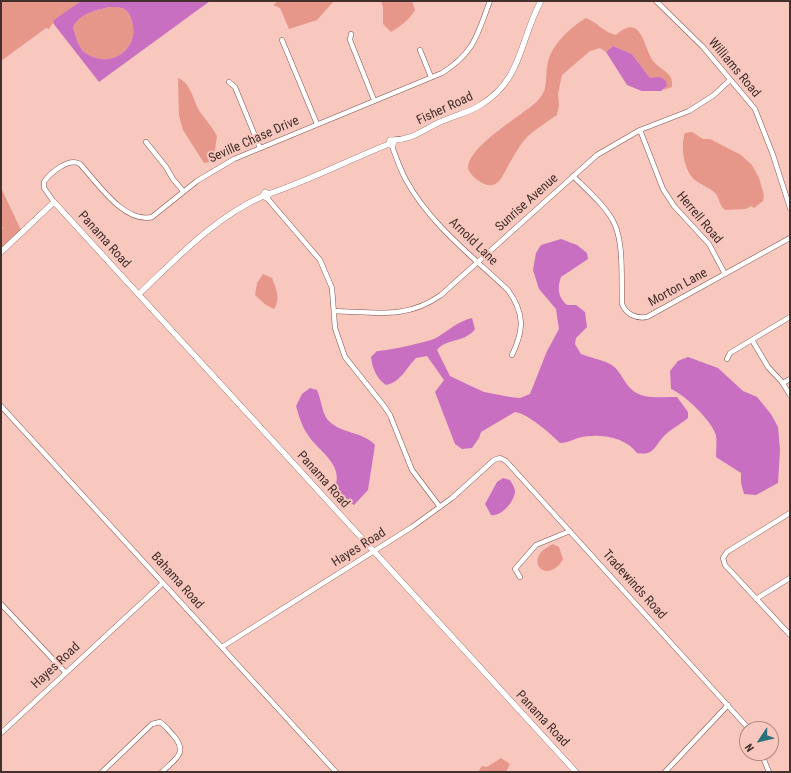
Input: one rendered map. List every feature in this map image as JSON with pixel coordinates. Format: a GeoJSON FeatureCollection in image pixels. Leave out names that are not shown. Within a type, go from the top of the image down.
{"type":"FeatureCollection","features":[{"type":"Feature","properties":{"kind":"street","name":"Seville Chase Drive"},"geometry":{"type":"LineString","coordinates":[[54,202],[44,188],[44,182],[66,163],[73,161],[80,164],[123,210],[137,218],[145,218],[158,213],[184,191],[220,166],[431,77],[450,67],[463,56],[474,43],[490,1]]}},
{"type":"Feature","properties":{"kind":"street","name":"Fisher Road"},"geometry":{"type":"LineString","coordinates":[[139,294],[178,255],[219,222],[238,209],[299,183],[318,173],[419,134],[449,118],[473,109],[488,100],[500,90],[516,66],[529,27],[541,1]]}},
{"type":"Feature","properties":{"kind":"street","name":"Williams Road"},"geometry":{"type":"LineString","coordinates":[[656,1],[682,26],[747,99],[760,120],[790,208]]}},
{"type":"Feature","properties":{"kind":"street"},"geometry":{"type":"LineString","coordinates":[[351,34],[350,40],[374,100]]}},
{"type":"Feature","properties":{"kind":"street"},"geometry":{"type":"LineString","coordinates":[[282,40],[317,124]]}},
{"type":"Feature","properties":{"kind":"street"},"geometry":{"type":"LineString","coordinates":[[420,50],[431,77]]}},
{"type":"Feature","properties":{"kind":"street","name":"Sunrise Avenue"},"geometry":{"type":"LineString","coordinates":[[334,311],[393,313],[420,308],[441,295],[573,176],[602,152],[640,130],[689,111],[714,95],[730,80]]}},
{"type":"Feature","properties":{"kind":"street"},"geometry":{"type":"LineString","coordinates":[[229,82],[235,87],[260,148]]}},
{"type":"Feature","properties":{"kind":"street","name":"Herrell Road"},"geometry":{"type":"LineString","coordinates":[[640,130],[656,173],[666,194],[674,206],[709,244],[726,274]]}},
{"type":"Feature","properties":{"kind":"street"},"geometry":{"type":"LineString","coordinates":[[146,142],[184,191]]}},
{"type":"Feature","properties":{"kind":"street","name":"Arnold Lane"},"geometry":{"type":"LineString","coordinates":[[392,144],[405,179],[422,205],[438,223],[508,290],[519,310],[521,331],[512,355]]}},
{"type":"Feature","properties":{"kind":"street","name":"Morton Lane"},"geometry":{"type":"LineString","coordinates":[[573,176],[609,215],[615,224],[620,249],[622,304],[628,313],[641,318],[647,317],[790,238]]}},
{"type":"Feature","properties":{"kind":"street"},"geometry":{"type":"LineString","coordinates":[[266,196],[320,260],[332,288],[335,328],[345,357],[384,406],[390,416],[412,470],[440,507]]}},
{"type":"Feature","properties":{"kind":"street"},"geometry":{"type":"LineString","coordinates":[[1,252],[54,202]]}},
{"type":"Feature","properties":{"kind":"street","name":"Panama Road"},"geometry":{"type":"LineString","coordinates":[[54,202],[576,772]]}},
{"type":"Feature","properties":{"kind":"street"},"geometry":{"type":"LineString","coordinates":[[727,359],[730,352],[789,318]]}},
{"type":"Feature","properties":{"kind":"street"},"geometry":{"type":"LineString","coordinates":[[752,340],[768,367],[783,383],[790,395]]}},
{"type":"Feature","properties":{"kind":"street"},"geometry":{"type":"LineString","coordinates":[[783,383],[790,379]]}},
{"type":"Feature","properties":{"kind":"street","name":"Bahama Road"},"geometry":{"type":"LineString","coordinates":[[1,406],[336,772]]}},
{"type":"Feature","properties":{"kind":"street","name":"Hayes Road"},"geometry":{"type":"LineString","coordinates":[[222,647],[412,527],[440,507],[494,460],[500,458]]}},
{"type":"Feature","properties":{"kind":"street","name":"Tradewinds Road"},"geometry":{"type":"LineString","coordinates":[[500,458],[506,461],[742,721]]}},
{"type":"Feature","properties":{"kind":"street"},"geometry":{"type":"LineString","coordinates":[[790,513],[727,552],[723,558],[725,565],[790,635]]}},
{"type":"Feature","properties":{"kind":"street"},"geometry":{"type":"LineString","coordinates":[[520,577],[515,569],[536,545],[570,531]]}},
{"type":"Feature","properties":{"kind":"street"},"geometry":{"type":"LineString","coordinates":[[756,599],[790,578]]}},
{"type":"Feature","properties":{"kind":"street","name":"Hayes Road"},"geometry":{"type":"LineString","coordinates":[[1,733],[163,582]]}},
{"type":"Feature","properties":{"kind":"street"},"geometry":{"type":"LineString","coordinates":[[1,604],[65,672]]}},
{"type":"Feature","properties":{"kind":"street"},"geometry":{"type":"LineString","coordinates":[[665,772],[728,705]]}},
{"type":"Feature","properties":{"kind":"street"},"geometry":{"type":"LineString","coordinates":[[102,772],[152,724],[160,722],[179,742],[181,750],[178,756],[162,772]]}},
{"type":"Feature","properties":{"kind":"street"},"geometry":{"type":"LineString","coordinates":[[764,761],[769,772]]}},
{"type":"Feature","properties":{"kind":"shaded area"},"geometry":{"type":"Polygon","coordinates":[[[1,1],[81,1],[55,20],[49,29],[46,28],[1,61],[1,1]]]}},
{"type":"Feature","properties":{"kind":"shaded area"},"geometry":{"type":"Polygon","coordinates":[[[81,1],[210,1],[99,82],[53,23],[54,20],[81,1]],[[109,7],[93,11],[84,16],[76,22],[73,27],[81,49],[87,54],[96,58],[114,58],[122,54],[128,48],[132,40],[133,32],[130,15],[124,9],[119,7],[109,7]]]}},
{"type":"Feature","properties":{"kind":"shaded area"},"geometry":{"type":"Polygon","coordinates":[[[278,1],[334,1],[317,20],[289,29],[280,8],[273,5],[278,1]]]}},
{"type":"Feature","properties":{"kind":"shaded area"},"geometry":{"type":"Polygon","coordinates":[[[381,1],[412,1],[415,10],[410,17],[391,32],[383,24],[383,7],[381,1]]]}},
{"type":"Feature","properties":{"kind":"shaded area"},"geometry":{"type":"Polygon","coordinates":[[[109,7],[122,8],[126,10],[132,20],[132,40],[128,48],[122,54],[114,58],[96,58],[87,54],[81,49],[73,27],[76,22],[93,11],[109,7]]]}},
{"type":"Feature","properties":{"kind":"shaded area"},"geometry":{"type":"Polygon","coordinates":[[[586,18],[611,34],[616,35],[631,27],[636,29],[644,41],[653,61],[671,78],[672,87],[663,90],[667,86],[650,78],[632,54],[613,46],[606,52],[600,48],[590,51],[562,75],[558,94],[559,105],[557,115],[525,139],[498,182],[492,185],[487,185],[480,182],[469,171],[469,163],[474,154],[494,134],[539,99],[546,85],[547,68],[550,55],[568,31],[586,18]]]}},
{"type":"Feature","properties":{"kind":"shaded area"},"geometry":{"type":"Polygon","coordinates":[[[613,46],[632,54],[650,78],[660,77],[666,81],[667,86],[661,91],[642,91],[627,85],[606,52],[613,46]]]}},
{"type":"Feature","properties":{"kind":"shaded area"},"geometry":{"type":"Polygon","coordinates":[[[178,78],[189,88],[200,112],[217,136],[214,156],[210,162],[204,163],[183,130],[179,116],[178,78]]]}},
{"type":"Feature","properties":{"kind":"shaded area"},"geometry":{"type":"Polygon","coordinates":[[[692,132],[703,139],[710,139],[741,155],[752,165],[759,178],[764,195],[763,201],[754,208],[751,206],[746,209],[725,210],[716,194],[695,180],[688,171],[684,158],[683,145],[685,133],[692,132]]]}},
{"type":"Feature","properties":{"kind":"shaded area"},"geometry":{"type":"Polygon","coordinates":[[[1,188],[21,230],[1,249],[1,230],[3,228],[1,224],[1,188]]]}},
{"type":"Feature","properties":{"kind":"shaded area"},"geometry":{"type":"Polygon","coordinates":[[[561,239],[577,245],[587,253],[588,259],[561,277],[559,285],[560,296],[564,302],[567,305],[576,305],[585,312],[587,327],[576,338],[575,344],[581,354],[607,362],[613,366],[631,389],[643,396],[677,397],[688,412],[688,418],[667,433],[651,452],[643,454],[637,453],[632,447],[618,439],[610,437],[594,436],[578,438],[560,443],[532,420],[520,413],[515,412],[481,432],[472,448],[462,449],[455,444],[435,392],[444,380],[427,356],[416,358],[396,381],[386,385],[380,380],[376,373],[372,365],[371,357],[377,351],[389,350],[436,338],[467,319],[472,318],[475,329],[471,333],[461,339],[441,346],[437,350],[450,376],[484,392],[520,398],[530,394],[547,351],[559,329],[556,309],[539,289],[533,270],[536,253],[541,245],[561,239]]]}},
{"type":"Feature","properties":{"kind":"shaded area"},"geometry":{"type":"Polygon","coordinates":[[[263,274],[272,278],[276,290],[277,301],[274,309],[266,305],[255,295],[257,283],[263,274]]]}},
{"type":"Feature","properties":{"kind":"shaded area"},"geometry":{"type":"Polygon","coordinates":[[[688,357],[718,368],[743,391],[757,397],[771,414],[778,427],[780,450],[778,483],[756,495],[744,494],[741,483],[741,473],[716,457],[716,435],[709,422],[690,402],[671,389],[670,371],[678,361],[688,357]]]}},
{"type":"Feature","properties":{"kind":"shaded area"},"geometry":{"type":"Polygon","coordinates":[[[310,388],[317,390],[325,416],[332,424],[364,437],[375,445],[368,490],[354,505],[339,497],[335,487],[337,479],[336,471],[333,465],[329,458],[312,441],[301,421],[296,406],[302,394],[310,388]]]}},
{"type":"Feature","properties":{"kind":"shaded area"},"geometry":{"type":"Polygon","coordinates":[[[503,478],[510,480],[515,492],[514,496],[510,504],[503,511],[499,514],[491,515],[485,504],[497,482],[503,478]]]}},
{"type":"Feature","properties":{"kind":"shaded area"},"geometry":{"type":"Polygon","coordinates":[[[553,544],[559,547],[563,559],[557,567],[550,571],[544,571],[537,563],[538,557],[543,550],[553,544]]]}},
{"type":"Feature","properties":{"kind":"shaded area"},"geometry":{"type":"Polygon","coordinates":[[[501,758],[510,764],[506,772],[478,772],[482,766],[487,767],[501,758]]]}}]}
